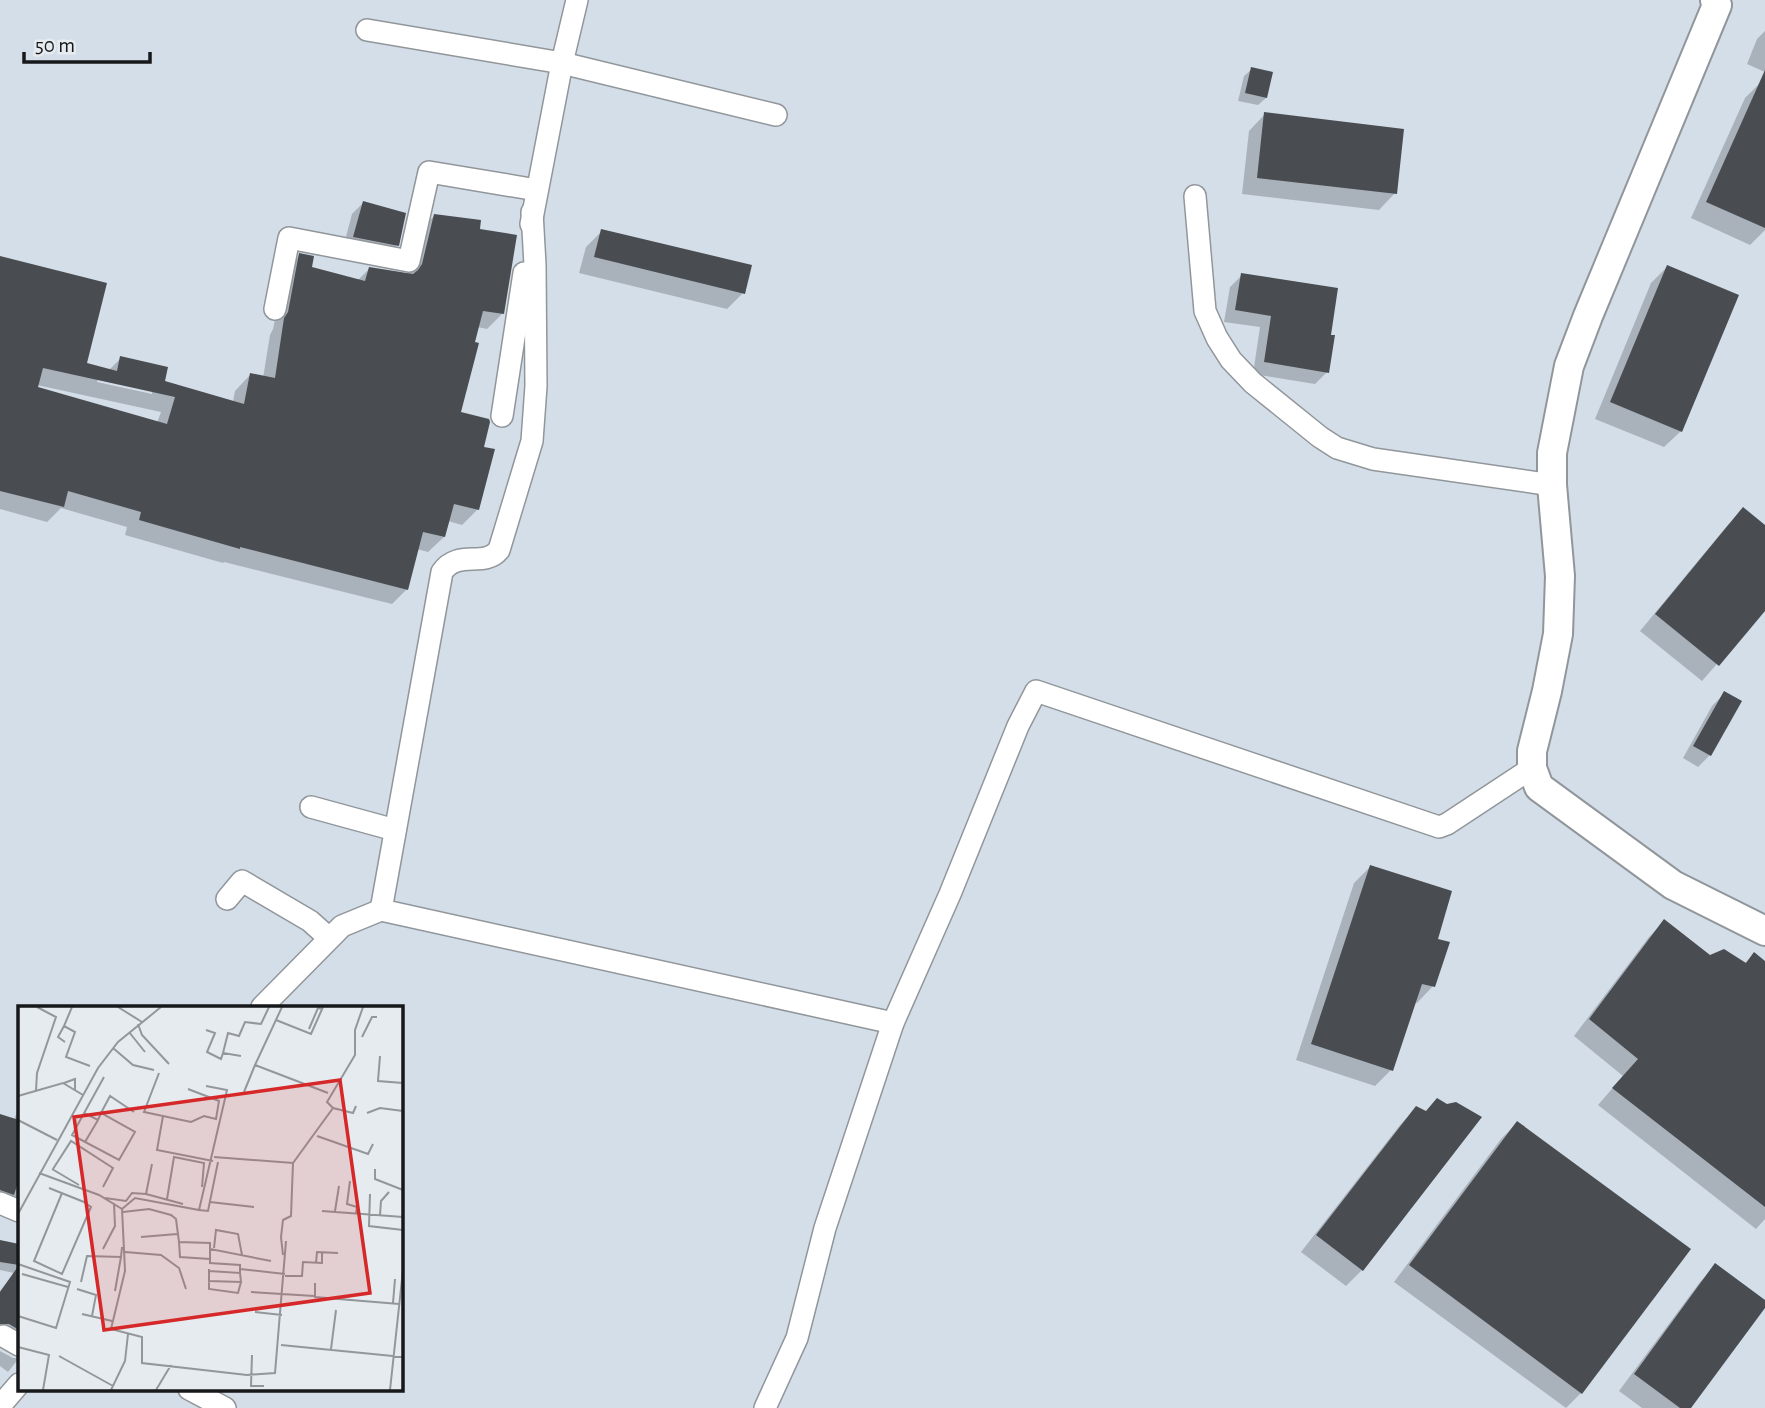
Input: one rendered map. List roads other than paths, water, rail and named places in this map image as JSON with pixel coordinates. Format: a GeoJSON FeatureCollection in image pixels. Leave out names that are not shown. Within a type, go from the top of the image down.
{"type":"FeatureCollection","features":[{"type":"Feature","properties":{"kind":"street"},"geometry":{"type":"LineString","coordinates":[[502,416],[532,212],[577,0]]}},
{"type":"Feature","properties":{"kind":"street"},"geometry":{"type":"LineString","coordinates":[[1715,0],[1717,5],[1699,51],[1569,366],[1555,435],[1552,485],[1560,576],[1558,634],[1532,751],[1532,768],[1539,788],[1673,885],[1765,931]]}},
{"type":"Feature","properties":{"kind":"street"},"geometry":{"type":"LineString","coordinates":[[367,30],[562,63],[776,115]]}},
{"type":"Feature","properties":{"kind":"street"},"geometry":{"type":"LineString","coordinates":[[275,309],[289,237],[409,261],[429,172],[537,190]]}},
{"type":"Feature","properties":{"kind":"street"},"geometry":{"type":"LineString","coordinates":[[1195,196],[1205,311],[1231,360],[1253,383],[1337,448],[1373,459],[1552,485]]}},
{"type":"Feature","properties":{"kind":"street"},"geometry":{"type":"LineString","coordinates":[[381,910],[443,572],[448,564],[457,560],[491,557],[499,550],[532,441],[536,386],[532,212]]}},
{"type":"Feature","properties":{"kind":"street"},"geometry":{"type":"LineString","coordinates":[[765,1408],[797,1338],[825,1228],[893,1023],[950,894],[1018,726],[1036,691],[1439,827],[1532,768]]}},
{"type":"Feature","properties":{"kind":"street"},"geometry":{"type":"LineString","coordinates":[[311,807],[395,830]]}},
{"type":"Feature","properties":{"kind":"street"},"geometry":{"type":"LineString","coordinates":[[228,899],[242,881],[310,921],[329,938]]}},
{"type":"Feature","properties":{"kind":"street"},"geometry":{"type":"LineString","coordinates":[[262,1006],[342,926],[381,910],[893,1023]]}},
{"type":"Feature","properties":{"kind":"street"},"geometry":{"type":"LineString","coordinates":[[0,1203],[18,1211]]}},
{"type":"Feature","properties":{"kind":"street"},"geometry":{"type":"LineString","coordinates":[[0,1406],[18,1385]]}},
{"type":"Feature","properties":{"kind":"street"},"geometry":{"type":"LineString","coordinates":[[191,1390],[225,1408]]}}]}
